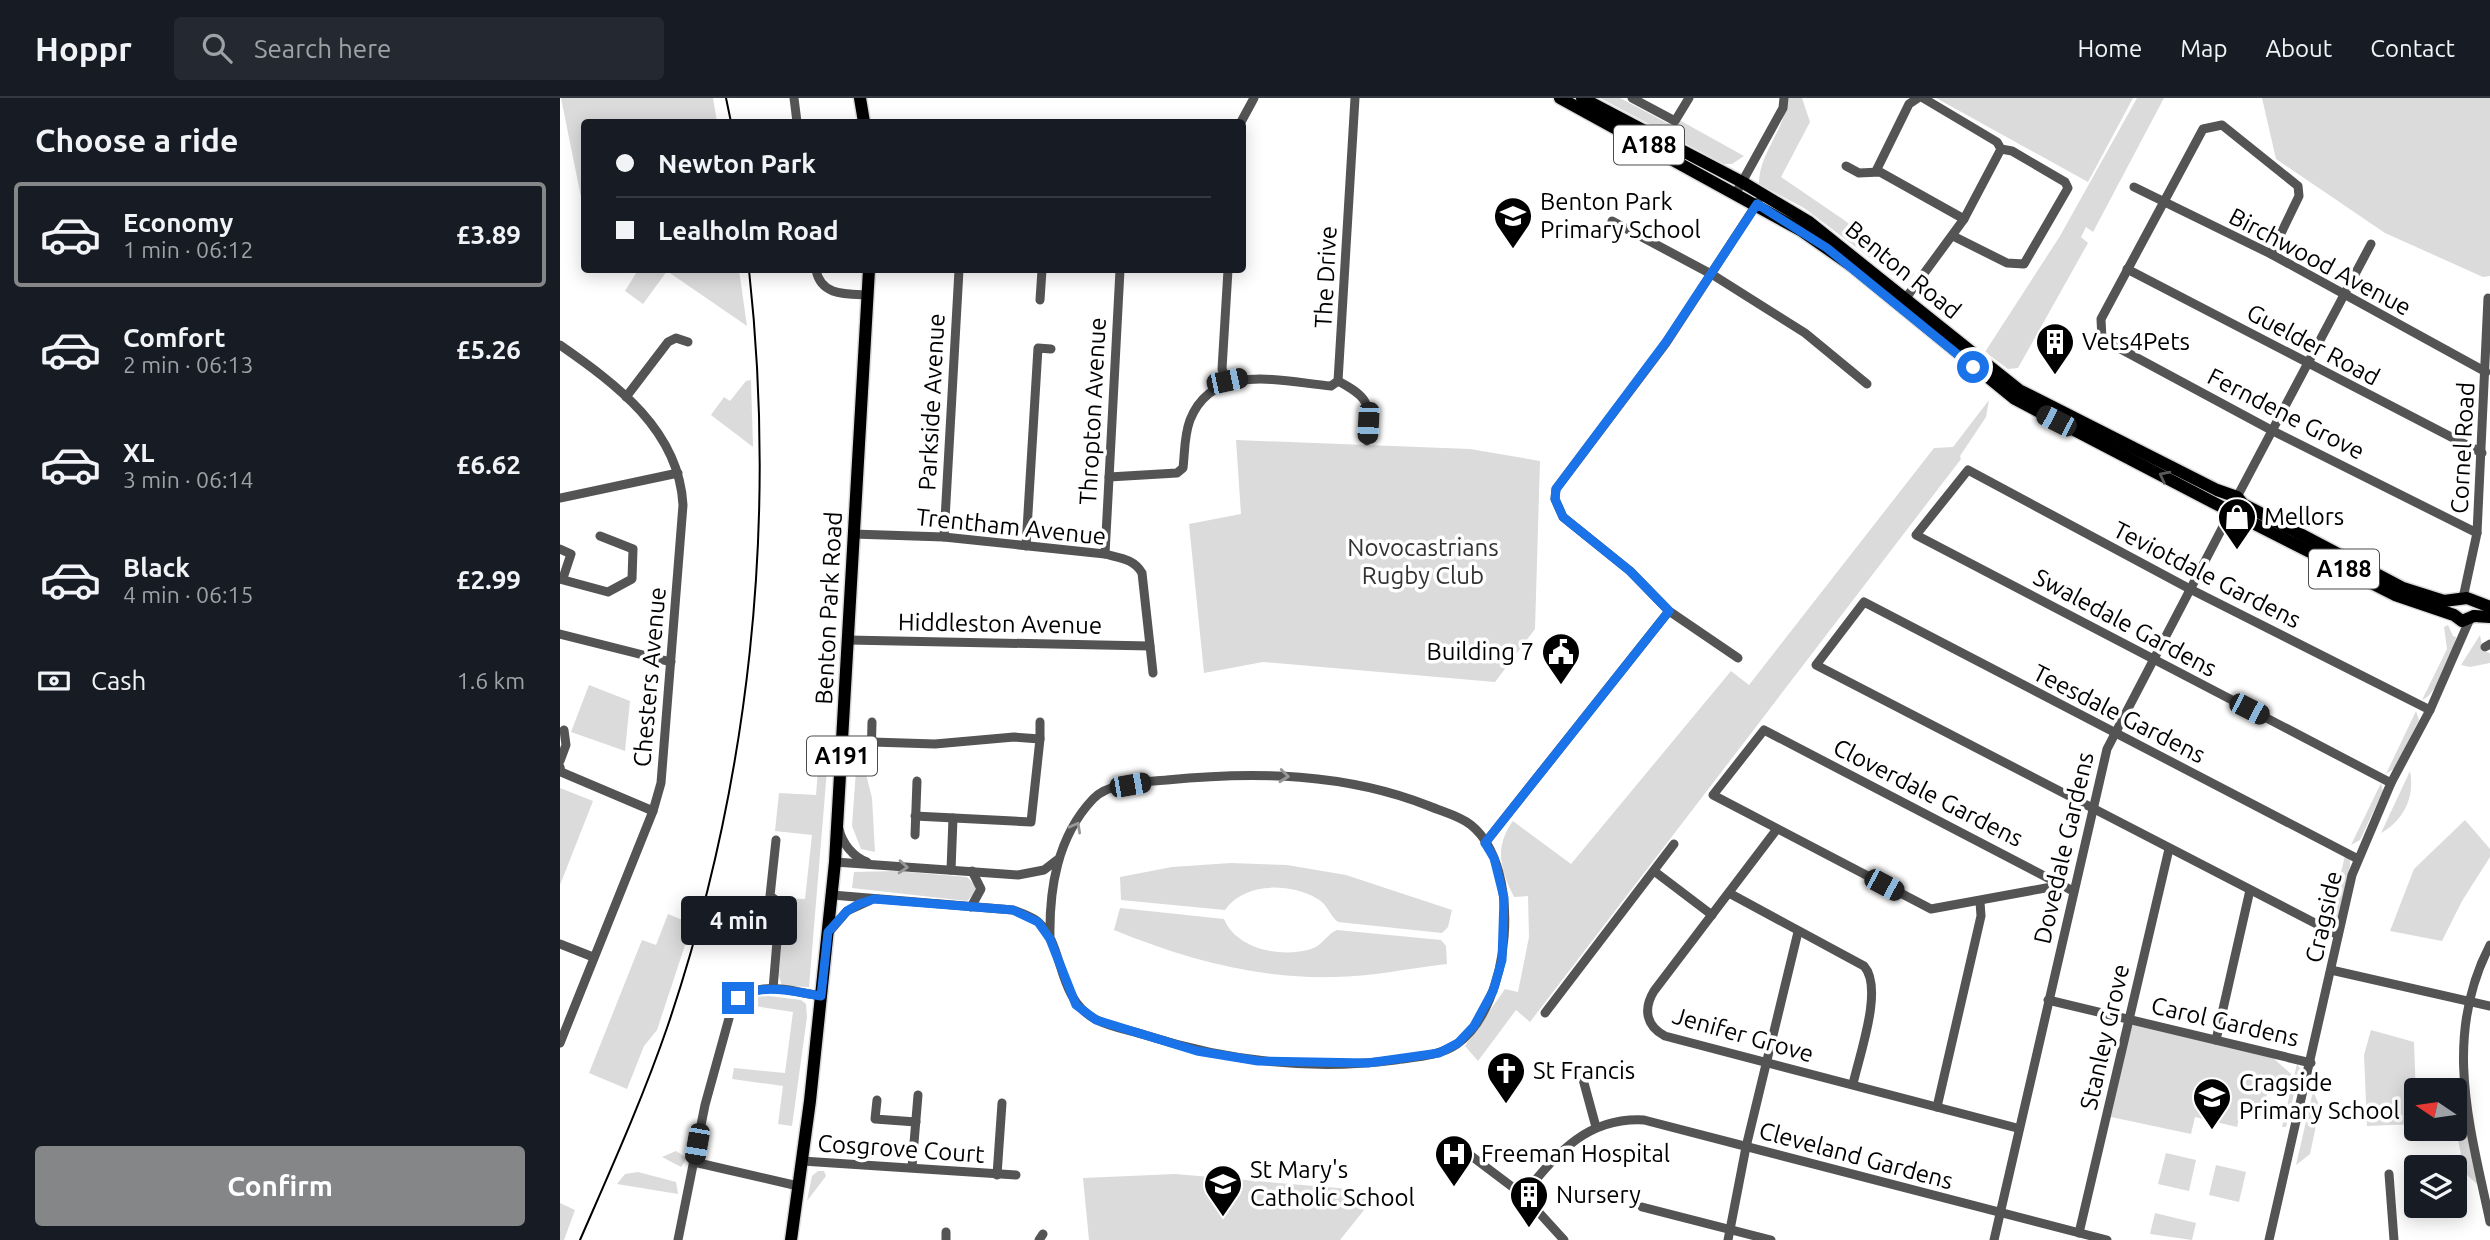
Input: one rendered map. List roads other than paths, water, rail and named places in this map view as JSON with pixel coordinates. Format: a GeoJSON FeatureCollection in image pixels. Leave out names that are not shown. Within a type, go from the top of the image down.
{"type":"FeatureCollection","features":[{"type":"Feature","properties":{"kind":"main road"},"geometry":{"type":"LineString","coordinates":[[860,98],[864,119]]}},
{"type":"Feature","properties":{"kind":"main road","name":"Benton Road"},"geometry":{"type":"LineString","coordinates":[[1560,98],[1760,199],[1903,302],[2015,399],[2234,506],[2395,595],[2465,609],[2490,617]]}},
{"type":"Feature","properties":{"kind":"main road","name":"Benton Road"},"geometry":{"type":"LineString","coordinates":[[1582,98],[1739,188]]}},
{"type":"Feature","properties":{"kind":"main road","name":"Benton Park Road"},"geometry":{"type":"LineString","coordinates":[[791,1240],[835,862],[869,273]]}},
{"type":"Feature","properties":{"kind":"main road","name":"Benton Road"},"geometry":{"type":"LineString","coordinates":[[2465,609],[2490,607]]}},
{"type":"Feature","properties":{"kind":"street"},"geometry":{"type":"LineString","coordinates":[[794,98],[797,119]]}},
{"type":"Feature","properties":{"kind":"street"},"geometry":{"type":"LineString","coordinates":[[1243,119],[1254,98]]}},
{"type":"Feature","properties":{"kind":"street","name":"The Drive"},"geometry":{"type":"LineString","coordinates":[[1338,381],[1355,98]]}},
{"type":"Feature","properties":{"kind":"street"},"geometry":{"type":"LineString","coordinates":[[1632,98],[1675,121],[1689,98]]}},
{"type":"Feature","properties":{"kind":"street"},"geometry":{"type":"LineString","coordinates":[[1739,188],[1783,108],[1783,98]]}},
{"type":"Feature","properties":{"kind":"street"},"geometry":{"type":"LineString","coordinates":[[1876,171],[1909,104],[1921,98],[1997,142],[2001,149],[2012,151],[2065,182],[2067,192],[2024,264],[1998,260],[1953,236]]}},
{"type":"Feature","properties":{"kind":"street","name":"Ferndene Grove"},"geometry":{"type":"LineString","coordinates":[[2271,254],[2299,196],[2298,186],[2222,125],[2203,129],[2101,319],[2102,339],[2273,431],[2477,533]]}},
{"type":"Feature","properties":{"kind":"street"},"geometry":{"type":"LineString","coordinates":[[1903,302],[1964,219],[2001,149]]}},
{"type":"Feature","properties":{"kind":"street"},"geometry":{"type":"LineString","coordinates":[[1846,166],[1859,173],[1876,171],[1964,219]]}},
{"type":"Feature","properties":{"kind":"street","name":"Birchwood Avenue"},"geometry":{"type":"LineString","coordinates":[[2134,187],[2271,254],[2486,372]]}},
{"type":"Feature","properties":{"kind":"street"},"geometry":{"type":"LineString","coordinates":[[1738,658],[1669,611],[1630,571],[1563,517],[1555,499],[1556,489],[1713,275],[1760,199]]}},
{"type":"Feature","properties":{"kind":"street"},"geometry":{"type":"LineString","coordinates":[[1612,221],[1713,275],[1805,333],[1867,384]]}},
{"type":"Feature","properties":{"kind":"street","name":"Dovedale Gardens"},"geometry":{"type":"LineString","coordinates":[[1994,1240],[2017,1128],[2107,749],[2371,244]]}},
{"type":"Feature","properties":{"kind":"street","name":"Guelder Road"},"geometry":{"type":"LineString","coordinates":[[2127,269],[2308,366],[2482,453]]}},
{"type":"Feature","properties":{"kind":"street"},"geometry":{"type":"LineString","coordinates":[[817,273],[821,285],[831,291],[868,295]]}},
{"type":"Feature","properties":{"kind":"street","name":"Parkside Avenue"},"geometry":{"type":"LineString","coordinates":[[944,537],[959,273]]}},
{"type":"Feature","properties":{"kind":"street"},"geometry":{"type":"LineString","coordinates":[[1040,300],[1042,273]]}},
{"type":"Feature","properties":{"kind":"street","name":"Thropton Avenue"},"geometry":{"type":"LineString","coordinates":[[1105,554],[1120,273]]}},
{"type":"Feature","properties":{"kind":"street"},"geometry":{"type":"LineString","coordinates":[[1227,381],[1222,369],[1228,273]]}},
{"type":"Feature","properties":{"kind":"street","name":"Cornel Road"},"geometry":{"type":"LineString","coordinates":[[2465,609],[2477,533],[2488,298]]}},
{"type":"Feature","properties":{"kind":"street"},"geometry":{"type":"LineString","coordinates":[[626,397],[668,342],[676,338],[688,342]]}},
{"type":"Feature","properties":{"kind":"street","name":"Chesters Avenue"},"geometry":{"type":"LineString","coordinates":[[560,345],[626,397],[660,433],[678,473],[682,520],[663,769],[653,811],[560,1044]]}},
{"type":"Feature","properties":{"kind":"street"},"geometry":{"type":"LineString","coordinates":[[1026,546],[1038,348],[1051,349]]}},
{"type":"Feature","properties":{"kind":"street"},"geometry":{"type":"LineString","coordinates":[[1109,477],[1177,473],[1183,468],[1184,441],[1195,408],[1227,381],[1243,378],[1331,386],[1338,381],[1361,393],[1369,405],[1367,441]]}},
{"type":"Feature","properties":{"kind":"street","name":"Teviotdale Gardens"},"geometry":{"type":"LineString","coordinates":[[1916,535],[1968,470],[2190,589],[2430,710]]}},
{"type":"Feature","properties":{"kind":"street"},"geometry":{"type":"LineString","coordinates":[[560,498],[678,473]]}},
{"type":"Feature","properties":{"kind":"street","name":"Trentham Avenue"},"geometry":{"type":"LineString","coordinates":[[853,534],[944,537],[1105,554],[1129,560],[1137,565],[1142,573],[1153,673]]}},
{"type":"Feature","properties":{"kind":"street","name":"Swaledale Gardens"},"geometry":{"type":"LineString","coordinates":[[1916,535],[2391,783]]}},
{"type":"Feature","properties":{"kind":"street"},"geometry":{"type":"LineString","coordinates":[[560,549],[571,554],[561,579],[608,592],[632,579],[633,549],[600,536]]}},
{"type":"Feature","properties":{"kind":"street","name":"Teesdale Gardens"},"geometry":{"type":"LineString","coordinates":[[2093,810],[1816,665],[1864,602],[2358,859]]}},
{"type":"Feature","properties":{"kind":"street","name":"Cragside"},"geometry":{"type":"LineString","coordinates":[[2269,1240],[2338,935],[2358,859],[2391,783],[2430,710],[2465,609]]}},
{"type":"Feature","properties":{"kind":"street"},"geometry":{"type":"LineString","coordinates":[[1485,843],[1669,611]]}},
{"type":"Feature","properties":{"kind":"street"},"geometry":{"type":"LineString","coordinates":[[560,634],[671,662]]}},
{"type":"Feature","properties":{"kind":"street","name":"Hiddleston Avenue"},"geometry":{"type":"LineString","coordinates":[[849,640],[1150,646]]}},
{"type":"Feature","properties":{"kind":"street"},"geometry":{"type":"LineString","coordinates":[[871,762],[872,722]]}},
{"type":"Feature","properties":{"kind":"street"},"geometry":{"type":"LineString","coordinates":[[915,816],[1031,822],[1040,722]]}},
{"type":"Feature","properties":{"kind":"street"},"geometry":{"type":"LineString","coordinates":[[560,761],[566,745],[564,730]]}},
{"type":"Feature","properties":{"kind":"street","name":"Cloverdale Gardens"},"geometry":{"type":"LineString","coordinates":[[1777,829],[1713,795],[1764,730],[2073,891]]}},
{"type":"Feature","properties":{"kind":"street"},"geometry":{"type":"LineString","coordinates":[[872,741],[935,744],[1014,737],[1040,739]]}},
{"type":"Feature","properties":{"kind":"street"},"geometry":{"type":"LineString","coordinates":[[560,767],[561,772],[653,811]]}},
{"type":"Feature","properties":{"kind":"street"},"geometry":{"type":"LineString","coordinates":[[832,895],[1013,910],[1038,922],[1050,939],[1076,1005],[1096,1020],[1224,1056],[1296,1064],[1368,1063],[1439,1053],[1458,1043],[1474,1026],[1493,991],[1502,960],[1504,898],[1494,858],[1471,825],[1457,817],[1377,790],[1268,774],[1231,774],[1150,781],[1109,789],[1093,799],[1057,860],[1052,884],[1050,939]]}},
{"type":"Feature","properties":{"kind":"street"},"geometry":{"type":"LineString","coordinates":[[915,835],[916,781]]}},
{"type":"Feature","properties":{"kind":"street"},"geometry":{"type":"LineString","coordinates":[[2093,810],[2338,935]]}},
{"type":"Feature","properties":{"kind":"street"},"geometry":{"type":"LineString","coordinates":[[951,870],[953,818]]}},
{"type":"Feature","properties":{"kind":"street"},"geometry":{"type":"LineString","coordinates":[[838,824],[849,849],[859,859],[876,865]]}},
{"type":"Feature","properties":{"kind":"street"},"geometry":{"type":"LineString","coordinates":[[1777,829],[1926,907],[1936,909],[2062,885]]}},
{"type":"Feature","properties":{"kind":"street","name":"Jenifer Grove"},"geometry":{"type":"LineString","coordinates":[[1777,829],[1654,991],[1648,1003],[1649,1019],[1655,1029],[1665,1036],[2017,1128]]}},
{"type":"Feature","properties":{"kind":"street"},"geometry":{"type":"LineString","coordinates":[[773,989],[779,917],[777,901],[770,896],[776,840]]}},
{"type":"Feature","properties":{"kind":"street"},"geometry":{"type":"LineString","coordinates":[[1545,1013],[1674,844]]}},
{"type":"Feature","properties":{"kind":"street","name":"Stanley Grove"},"geometry":{"type":"LineString","coordinates":[[2079,1233],[2169,849]]}},
{"type":"Feature","properties":{"kind":"street"},"geometry":{"type":"LineString","coordinates":[[835,862],[1018,875],[1044,870],[1057,860]]}},
{"type":"Feature","properties":{"kind":"street"},"geometry":{"type":"LineString","coordinates":[[1654,871],[1712,915]]}},
{"type":"Feature","properties":{"kind":"street"},"geometry":{"type":"LineString","coordinates":[[971,907],[981,889],[972,872]]}},
{"type":"Feature","properties":{"kind":"street"},"geometry":{"type":"LineString","coordinates":[[2216,1040],[2250,890]]}},
{"type":"Feature","properties":{"kind":"street"},"geometry":{"type":"LineString","coordinates":[[1729,893],[1864,966],[1871,974],[1873,994],[1853,1084]]}},
{"type":"Feature","properties":{"kind":"street"},"geometry":{"type":"LineString","coordinates":[[828,932],[847,911],[874,899]]}},
{"type":"Feature","properties":{"kind":"street"},"geometry":{"type":"LineString","coordinates":[[1937,1107],[1981,916],[1980,902]]}},
{"type":"Feature","properties":{"kind":"street"},"geometry":{"type":"LineString","coordinates":[[1728,1240],[1746,1147],[1798,932]]}},
{"type":"Feature","properties":{"kind":"street"},"geometry":{"type":"LineString","coordinates":[[560,944],[593,957]]}},
{"type":"Feature","properties":{"kind":"street"},"geometry":{"type":"LineString","coordinates":[[2490,945],[2469,1001],[2462,1048],[2463,1094],[2490,1222]]}},
{"type":"Feature","properties":{"kind":"street"},"geometry":{"type":"LineString","coordinates":[[2331,970],[2490,1006]]}},
{"type":"Feature","properties":{"kind":"street"},"geometry":{"type":"LineString","coordinates":[[678,1240],[705,1105],[731,1011],[738,998],[748,992],[773,989],[821,996]]}},
{"type":"Feature","properties":{"kind":"street","name":"Carol Gardens"},"geometry":{"type":"LineString","coordinates":[[2048,1000],[2311,1063]]}},
{"type":"Feature","properties":{"kind":"street"},"geometry":{"type":"LineString","coordinates":[[1581,1072],[1596,1127]]}},
{"type":"Feature","properties":{"kind":"street"},"geometry":{"type":"LineString","coordinates":[[912,1167],[918,1095]]}},
{"type":"Feature","properties":{"kind":"street"},"geometry":{"type":"LineString","coordinates":[[877,1100],[876,1119],[916,1122]]}},
{"type":"Feature","properties":{"kind":"street","name":"Cosgrove Court"},"geometry":{"type":"LineString","coordinates":[[997,1175],[1002,1103]]}},
{"type":"Feature","properties":{"kind":"street","name":"Cleveland Gardens"},"geometry":{"type":"LineString","coordinates":[[1523,1195],[1562,1149],[1596,1127],[1625,1120],[1644,1120],[2107,1240]]}},
{"type":"Feature","properties":{"kind":"street"},"geometry":{"type":"LineString","coordinates":[[1470,1156],[1523,1195],[1564,1240]]}},
{"type":"Feature","properties":{"kind":"street"},"geometry":{"type":"LineString","coordinates":[[694,1161],[798,1186]]}},
{"type":"Feature","properties":{"kind":"street","name":"Cosgrove Court"},"geometry":{"type":"LineString","coordinates":[[802,1161],[1016,1175]]}},
{"type":"Feature","properties":{"kind":"street"},"geometry":{"type":"LineString","coordinates":[[2389,1174],[2394,1240]]}},
{"type":"Feature","properties":{"kind":"street"},"geometry":{"type":"LineString","coordinates":[[1642,1207],[1771,1240]]}},
{"type":"Feature","properties":{"kind":"tram line"},"geometry":{"type":"LineString","coordinates":[[726,98],[730,119]]}},
{"type":"Feature","properties":{"kind":"tram line"},"geometry":{"type":"LineString","coordinates":[[580,1240],[668,1025],[696,933],[719,840],[737,747],[750,652],[760,461],[757,366],[749,273]]}},
{"type":"Feature","properties":{"kind":"place","name":"Benton Park Primary School"},"geometry":{"type":"Point","coordinates":[1513,250]}},
{"type":"Feature","properties":{"kind":"place","name":"Vets4Pets"},"geometry":{"type":"Point","coordinates":[2055,376]}},
{"type":"Feature","properties":{"kind":"place","name":"Mellors"},"geometry":{"type":"Point","coordinates":[2237,551]}},
{"type":"Feature","properties":{"kind":"place","name":"Building 7"},"geometry":{"type":"Point","coordinates":[1561,686]}},
{"type":"Feature","properties":{"kind":"place","name":"St Francis"},"geometry":{"type":"Point","coordinates":[1506,1105]}},
{"type":"Feature","properties":{"kind":"place","name":"Cragside Primary School"},"geometry":{"type":"Point","coordinates":[2212,1131]}},
{"type":"Feature","properties":{"kind":"place","name":"Freeman Hospital"},"geometry":{"type":"Point","coordinates":[1454,1188]}},
{"type":"Feature","properties":{"kind":"place","name":"St Mary's Catholic School"},"geometry":{"type":"Point","coordinates":[1223,1218]}},
{"type":"Feature","properties":{"kind":"place","name":"Nursery"},"geometry":{"type":"Point","coordinates":[1529,1229]}},
{"type":"Feature","properties":{"kind":"park label","name":"Novocastrians Rugby Club"},"geometry":{"type":"Point","coordinates":[1423,562]}}]}
